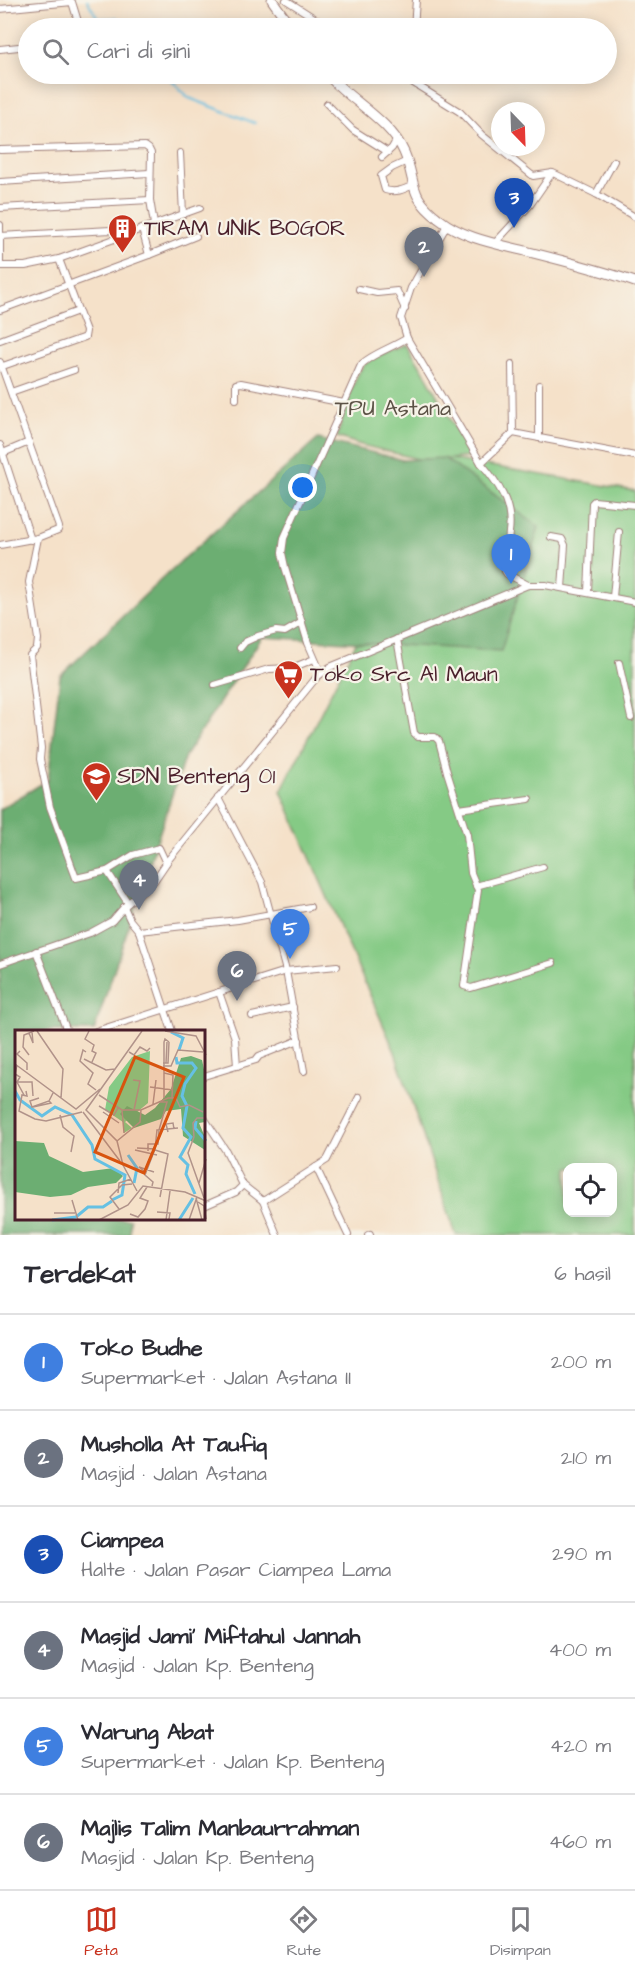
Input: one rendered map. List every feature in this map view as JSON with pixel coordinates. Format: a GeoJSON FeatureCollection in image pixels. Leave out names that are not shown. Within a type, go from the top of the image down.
{"type":"FeatureCollection","features":[{"type":"Feature","properties":{"kind":"main road"},"geometry":{"type":"LineString","coordinates":[[272,0],[285,18]]}},
{"type":"Feature","properties":{"kind":"main road"},"geometry":{"type":"LineString","coordinates":[[337,84],[372,114],[397,140],[404,152],[416,195],[447,225],[462,233],[604,271],[635,282]]}},
{"type":"Feature","properties":{"kind":"street"},"geometry":{"type":"LineString","coordinates":[[286,0],[314,18]]}},
{"type":"Feature","properties":{"kind":"street"},"geometry":{"type":"LineString","coordinates":[[415,18],[416,0]]}},
{"type":"Feature","properties":{"kind":"street"},"geometry":{"type":"LineString","coordinates":[[0,9],[72,2],[77,18]]}},
{"type":"Feature","properties":{"kind":"street"},"geometry":{"type":"LineString","coordinates":[[0,49],[18,47]]}},
{"type":"Feature","properties":{"kind":"street"},"geometry":{"type":"LineString","coordinates":[[420,84],[460,112],[482,135],[533,176],[553,173],[596,194],[635,217]]}},
{"type":"Feature","properties":{"kind":"street"},"geometry":{"type":"LineString","coordinates":[[327,104],[353,130],[388,152]]}},
{"type":"Feature","properties":{"kind":"street"},"geometry":{"type":"LineString","coordinates":[[382,157],[397,140]]}},
{"type":"Feature","properties":{"kind":"street"},"geometry":{"type":"LineString","coordinates":[[0,150],[144,146],[149,148],[150,200],[154,224]]}},
{"type":"Feature","properties":{"kind":"street"},"geometry":{"type":"LineString","coordinates":[[180,153],[183,214]]}},
{"type":"Feature","properties":{"kind":"street"},"geometry":{"type":"LineString","coordinates":[[407,161],[381,176],[387,191],[400,191],[413,185]]}},
{"type":"Feature","properties":{"kind":"street"},"geometry":{"type":"LineString","coordinates":[[596,194],[614,161]]}},
{"type":"Feature","properties":{"kind":"street"},"geometry":{"type":"LineString","coordinates":[[2,181],[149,173]]}},
{"type":"Feature","properties":{"kind":"street"},"geometry":{"type":"LineString","coordinates":[[495,243],[530,205],[553,173]]}},
{"type":"Feature","properties":{"kind":"street"},"geometry":{"type":"LineString","coordinates":[[0,208],[150,200]]}},
{"type":"Feature","properties":{"kind":"street"},"geometry":{"type":"LineString","coordinates":[[0,225],[0,264],[25,266],[59,259],[200,208]]}},
{"type":"Feature","properties":{"kind":"street"},"geometry":{"type":"LineString","coordinates":[[447,225],[411,288],[401,318],[407,338],[508,504],[510,514],[505,571],[528,585]]}},
{"type":"Feature","properties":{"kind":"street"},"geometry":{"type":"LineString","coordinates":[[142,228],[149,255]]}},
{"type":"Feature","properties":{"kind":"street"},"geometry":{"type":"LineString","coordinates":[[1,236],[111,230],[135,231]]}},
{"type":"Feature","properties":{"kind":"street"},"geometry":{"type":"LineString","coordinates":[[0,310],[196,236]]}},
{"type":"Feature","properties":{"kind":"street"},"geometry":{"type":"LineString","coordinates":[[0,545],[34,539],[58,530],[59,527],[0,365],[85,338],[86,331],[59,259]]}},
{"type":"Feature","properties":{"kind":"street"},"geometry":{"type":"LineString","coordinates":[[359,289],[376,293],[398,291],[405,309]]}},
{"type":"Feature","properties":{"kind":"street"},"geometry":{"type":"LineString","coordinates":[[0,340],[78,311]]}},
{"type":"Feature","properties":{"kind":"street"},"geometry":{"type":"LineString","coordinates":[[321,673],[314,659],[285,567],[282,553],[284,538],[361,365],[366,358],[388,350],[407,338]]}},
{"type":"Feature","properties":{"kind":"street"},"geometry":{"type":"LineString","coordinates":[[481,463],[513,433],[513,364]]}},
{"type":"Feature","properties":{"kind":"street"},"geometry":{"type":"LineString","coordinates":[[11,392],[74,370]]}},
{"type":"Feature","properties":{"kind":"street"},"geometry":{"type":"LineString","coordinates":[[236,399],[236,384],[241,383],[344,403]]}},
{"type":"Feature","properties":{"kind":"street"},"geometry":{"type":"LineString","coordinates":[[539,385],[539,438]]}},
{"type":"Feature","properties":{"kind":"street"},"geometry":{"type":"LineString","coordinates":[[513,433],[635,456]]}},
{"type":"Feature","properties":{"kind":"street"},"geometry":{"type":"LineString","coordinates":[[3,453],[29,442]]}},
{"type":"Feature","properties":{"kind":"street"},"geometry":{"type":"LineString","coordinates":[[0,445],[34,539],[29,582],[38,639],[37,648],[30,655],[40,738],[40,759],[53,820],[76,878],[107,871],[133,855],[159,848],[166,863]]}},
{"type":"Feature","properties":{"kind":"street"},"geometry":{"type":"LineString","coordinates":[[588,592],[592,503],[601,501],[635,505]]}},
{"type":"Feature","properties":{"kind":"street"},"geometry":{"type":"LineString","coordinates":[[613,597],[619,532]]}},
{"type":"Feature","properties":{"kind":"street"},"geometry":{"type":"LineString","coordinates":[[551,537],[562,539],[565,545],[562,588]]}},
{"type":"Feature","properties":{"kind":"street"},"geometry":{"type":"LineString","coordinates":[[0,964],[90,933],[112,921],[126,905],[154,881],[218,798],[321,673],[330,667],[528,585],[545,585],[635,602]]}},
{"type":"Feature","properties":{"kind":"street"},"geometry":{"type":"LineString","coordinates":[[240,648],[245,642],[258,636],[276,631],[285,632],[302,622]]}},
{"type":"Feature","properties":{"kind":"street"},"geometry":{"type":"LineString","coordinates":[[397,639],[414,733],[418,737],[438,738],[469,844],[471,873],[478,894],[465,986],[468,989],[553,963]]}},
{"type":"Feature","properties":{"kind":"street"},"geometry":{"type":"LineString","coordinates":[[215,685],[269,669],[292,668],[314,659]]}},
{"type":"Feature","properties":{"kind":"street"},"geometry":{"type":"LineString","coordinates":[[619,663],[631,718]]}},
{"type":"Feature","properties":{"kind":"street"},"geometry":{"type":"LineString","coordinates":[[626,692],[635,690]]}},
{"type":"Feature","properties":{"kind":"street"},"geometry":{"type":"LineString","coordinates":[[218,798],[262,882],[286,971],[304,1071]]}},
{"type":"Feature","properties":{"kind":"street"},"geometry":{"type":"LineString","coordinates":[[459,809],[529,799]]}},
{"type":"Feature","properties":{"kind":"street"},"geometry":{"type":"LineString","coordinates":[[476,885],[543,867]]}},
{"type":"Feature","properties":{"kind":"street"},"geometry":{"type":"LineString","coordinates":[[107,871],[126,905],[130,920],[139,931],[172,1030]]}},
{"type":"Feature","properties":{"kind":"street"},"geometry":{"type":"LineString","coordinates":[[139,931],[238,920],[310,907]]}},
{"type":"Feature","properties":{"kind":"street"},"geometry":{"type":"LineString","coordinates":[[36,951],[67,1030]]}},
{"type":"Feature","properties":{"kind":"street"},"geometry":{"type":"LineString","coordinates":[[99,1030],[286,971],[337,966]]}},
{"type":"Feature","properties":{"kind":"street"},"geometry":{"type":"LineString","coordinates":[[219,992],[235,1038],[237,1066]]}},
{"type":"Feature","properties":{"kind":"street"},"geometry":{"type":"LineString","coordinates":[[252,1016],[293,1007]]}},
{"type":"Feature","properties":{"kind":"street"},"geometry":{"type":"LineString","coordinates":[[206,1075],[259,1059],[259,1056],[299,1040]]}},
{"type":"Feature","properties":{"kind":"street"},"geometry":{"type":"LineString","coordinates":[[263,1201],[327,1160],[359,1097]]}},
{"type":"Feature","properties":{"kind":"street"},"geometry":{"type":"LineString","coordinates":[[206,1121],[226,1151],[243,1185],[263,1201],[277,1235]]}},
{"type":"Feature","properties":{"kind":"street"},"geometry":{"type":"LineString","coordinates":[[316,1167],[348,1235]]}},
{"type":"Feature","properties":{"kind":"street"},"geometry":{"type":"LineString","coordinates":[[206,1205],[236,1192],[243,1185]]}},
{"type":"Feature","properties":{"kind":"green space","name":"TPU Astana"},"geometry":{"type":"Polygon","coordinates":[[[407,344],[471,457],[450,459],[635,491],[635,1235],[456,1235],[395,1052],[281,791],[449,459],[418,459],[337,437],[360,371],[368,361],[407,344]]]}},
{"type":"Feature","properties":{"kind":"green space"},"geometry":{"type":"Polygon","coordinates":[[[318,439],[403,460],[444,458],[539,527],[501,651],[262,637],[185,756],[94,1030],[15,1030],[15,1220],[130,1220],[130,1235],[0,1235],[0,809],[48,780],[60,676],[170,571],[318,439]]]}},
{"type":"Feature","properties":{"kind":"waterway"},"geometry":{"type":"LineString","coordinates":[[87,0],[97,18]]}},
{"type":"Feature","properties":{"kind":"waterway"},"geometry":{"type":"LineString","coordinates":[[176,84],[189,98],[255,123]]}},
{"type":"Feature","properties":{"kind":"place","name":"Ciampea"},"geometry":{"type":"Point","coordinates":[514,228]}},
{"type":"Feature","properties":{"kind":"place","name":"TIRAM UNIK BOGOR"},"geometry":{"type":"Point","coordinates":[123,254]}},
{"type":"Feature","properties":{"kind":"place","name":"Musholla At Taufiq"},"geometry":{"type":"Point","coordinates":[424,277]}},
{"type":"Feature","properties":{"kind":"place","name":"Toko Budhe"},"geometry":{"type":"Point","coordinates":[511,584]}},
{"type":"Feature","properties":{"kind":"place","name":"Toko Src Al Maun"},"geometry":{"type":"Point","coordinates":[289,700]}},
{"type":"Feature","properties":{"kind":"place","name":"SDN Benteng 01"},"geometry":{"type":"Point","coordinates":[96,802]}},
{"type":"Feature","properties":{"kind":"place","name":"Masjid Jami' Miftahul Jannah"},"geometry":{"type":"Point","coordinates":[139,910]}},
{"type":"Feature","properties":{"kind":"place","name":"Warung Abat"},"geometry":{"type":"Point","coordinates":[290,959]}},
{"type":"Feature","properties":{"kind":"place","name":"Majlis Talim Manbaurrahman"},"geometry":{"type":"Point","coordinates":[237,1001]}}]}
